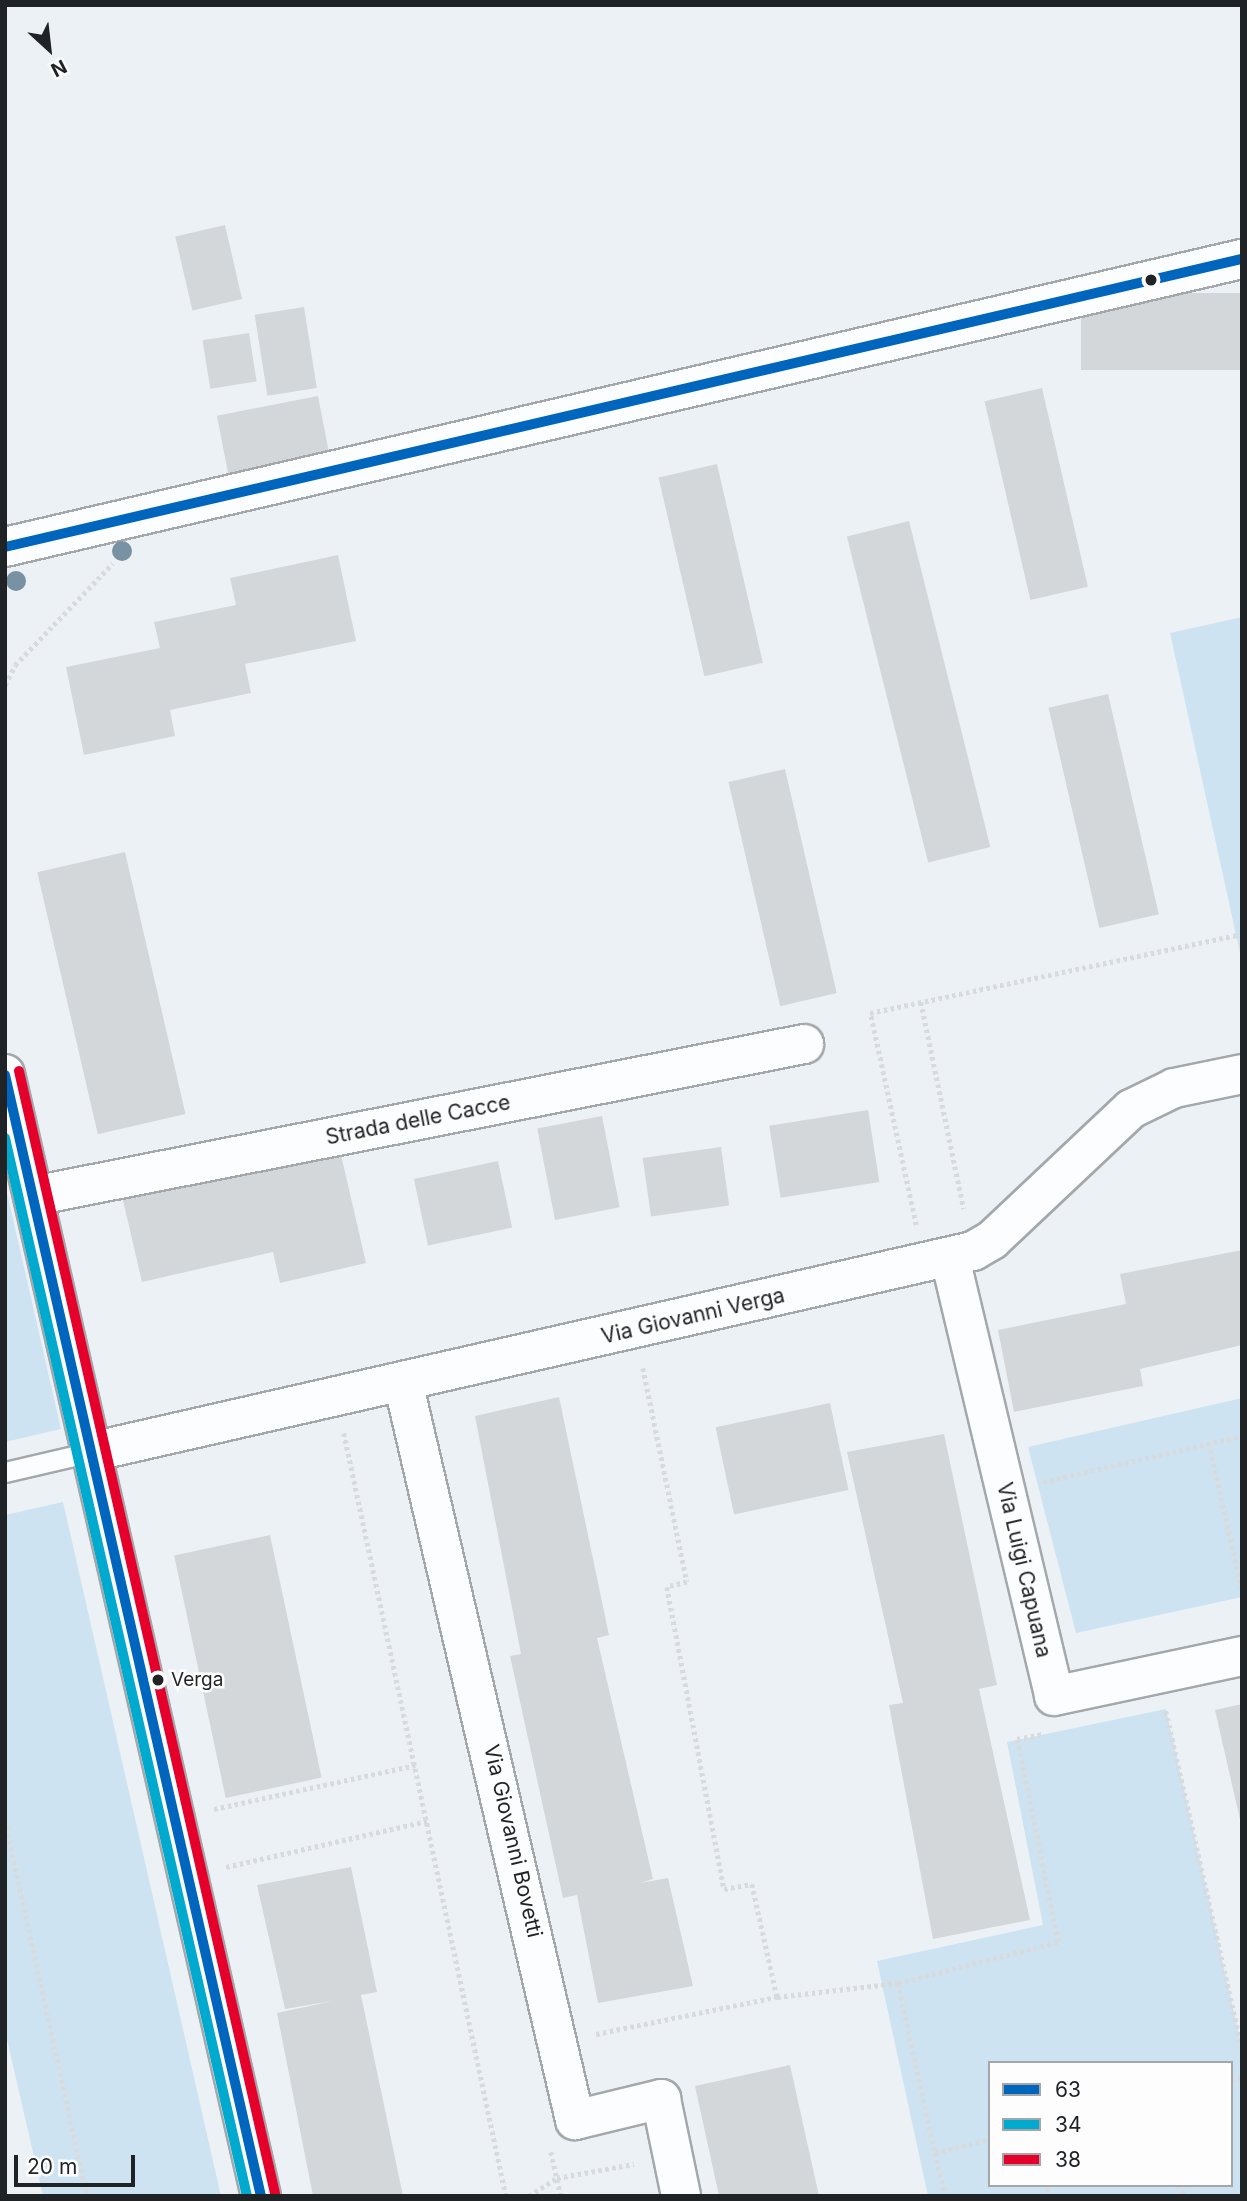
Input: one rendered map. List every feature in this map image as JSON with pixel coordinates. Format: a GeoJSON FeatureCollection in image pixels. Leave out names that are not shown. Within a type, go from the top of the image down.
{"type":"FeatureCollection","features":[{"type":"Feature","properties":{"kind":"street"},"geometry":{"type":"LineString","coordinates":[[5,547],[1242,259]]}},
{"type":"Feature","properties":{"kind":"street","name":"Strada delle Cacce"},"geometry":{"type":"LineString","coordinates":[[33,1196],[804,1044]]}},
{"type":"Feature","properties":{"kind":"street"},"geometry":{"type":"LineString","coordinates":[[5,1074],[261,2196]]}},
{"type":"Feature","properties":{"kind":"street","name":"Via Giovanni Verga"},"geometry":{"type":"LineString","coordinates":[[92,1452],[949,1257],[992,1240],[1131,1109],[1174,1088],[1242,1074]]}},
{"type":"Feature","properties":{"kind":"street","name":"Via Luigi Capuana"},"geometry":{"type":"LineString","coordinates":[[949,1257],[1054,1696],[1242,1656]]}},
{"type":"Feature","properties":{"kind":"street","name":"Via Giovanni Bovetti"},"geometry":{"type":"LineString","coordinates":[[403,1382],[561,2042],[575,2120],[660,2099],[681,2196]]}},
{"type":"Feature","properties":{"kind":"lane"},"geometry":{"type":"LineString","coordinates":[[5,1472],[92,1452]]}},
{"type":"Feature","properties":{"kind":"path"},"geometry":{"type":"LineString","coordinates":[[5,685],[15,665],[124,552]]}},
{"type":"Feature","properties":{"kind":"path"},"geometry":{"type":"LineString","coordinates":[[949,1257],[870,1013],[1242,934]]}},
{"type":"Feature","properties":{"kind":"path"},"geometry":{"type":"LineString","coordinates":[[921,1002],[949,1257]]}},
{"type":"Feature","properties":{"kind":"path"},"geometry":{"type":"LineString","coordinates":[[635,1329],[687,1582],[667,1587],[724,1889],[752,1884],[776,1997]]}},
{"type":"Feature","properties":{"kind":"path"},"geometry":{"type":"LineString","coordinates":[[337,1397],[506,2196]]}},
{"type":"Feature","properties":{"kind":"path"},"geometry":{"type":"LineString","coordinates":[[1005,1491],[1242,1436]]}},
{"type":"Feature","properties":{"kind":"path"},"geometry":{"type":"LineString","coordinates":[[1209,1443],[1242,1589]]}},
{"type":"Feature","properties":{"kind":"path"},"geometry":{"type":"LineString","coordinates":[[1152,1712],[1166,1709],[1242,2048]]}},
{"type":"Feature","properties":{"kind":"path"},"geometry":{"type":"LineString","coordinates":[[561,2042],[776,1997],[898,1983],[1058,1942],[1017,1739],[1057,1731]]}},
{"type":"Feature","properties":{"kind":"path"},"geometry":{"type":"LineString","coordinates":[[175,1817],[415,1765]]}},
{"type":"Feature","properties":{"kind":"path"},"geometry":{"type":"LineString","coordinates":[[5,1820],[87,2196]]}},
{"type":"Feature","properties":{"kind":"path"},"geometry":{"type":"LineString","coordinates":[[188,1875],[426,1821]]}},
{"type":"Feature","properties":{"kind":"path"},"geometry":{"type":"LineString","coordinates":[[898,1983],[946,2196]]}},
{"type":"Feature","properties":{"kind":"path"},"geometry":{"type":"LineString","coordinates":[[935,2152],[988,2139]]}},
{"type":"Feature","properties":{"kind":"path"},"geometry":{"type":"LineString","coordinates":[[529,2196],[556,2178],[671,2157]]}},
{"type":"Feature","properties":{"kind":"shaded area"},"geometry":{"type":"Polygon","coordinates":[[[1242,617],[1242,962],[1170,633],[1242,617]]]}},
{"type":"Feature","properties":{"kind":"shaded area"},"geometry":{"type":"Polygon","coordinates":[[[5,1184],[61,1429],[5,1442],[5,1184]]]}},
{"type":"Feature","properties":{"kind":"shaded area"},"geometry":{"type":"Polygon","coordinates":[[[1242,1398],[1242,1597],[1076,1633],[1028,1447],[1242,1398]]]}},
{"type":"Feature","properties":{"kind":"shaded area"},"geometry":{"type":"Polygon","coordinates":[[[63,1502],[221,2196],[43,2196],[5,2031],[5,1515],[63,1502]]]}},
{"type":"Feature","properties":{"kind":"shaded area"},"geometry":{"type":"Polygon","coordinates":[[[1166,1709],[1242,2048],[1242,2196],[928,2196],[877,1961],[1043,1925],[1007,1742],[1166,1709]]]}},
{"type":"Feature","properties":{"kind":"building"},"geometry":{"type":"Polygon","coordinates":[[[225,225],[242,299],[192,311],[175,236],[225,225]]]}},
{"type":"Feature","properties":{"kind":"building"},"geometry":{"type":"Polygon","coordinates":[[[1081,293],[1242,293],[1242,370],[1081,370],[1081,293]]]}},
{"type":"Feature","properties":{"kind":"building"},"geometry":{"type":"Polygon","coordinates":[[[304,307],[317,388],[267,396],[255,315],[304,307]]]}},
{"type":"Feature","properties":{"kind":"building"},"geometry":{"type":"Polygon","coordinates":[[[249,333],[257,381],[210,389],[203,340],[249,333]]]}},
{"type":"Feature","properties":{"kind":"building"},"geometry":{"type":"Polygon","coordinates":[[[1042,388],[1088,587],[1030,600],[985,401],[1042,388]]]}},
{"type":"Feature","properties":{"kind":"building"},"geometry":{"type":"Polygon","coordinates":[[[318,396],[329,454],[228,474],[217,416],[318,396]]]}},
{"type":"Feature","properties":{"kind":"building"},"geometry":{"type":"Polygon","coordinates":[[[717,464],[763,663],[704,676],[659,477],[717,464]]]}},
{"type":"Feature","properties":{"kind":"building"},"geometry":{"type":"Polygon","coordinates":[[[909,521],[990,847],[928,863],[847,536],[909,521]]]}},
{"type":"Feature","properties":{"kind":"building"},"geometry":{"type":"Polygon","coordinates":[[[338,555],[356,641],[245,664],[251,693],[170,710],[175,736],[84,755],[66,667],[160,648],[154,622],[236,605],[230,578],[338,555]]]}},
{"type":"Feature","properties":{"kind":"building"},"geometry":{"type":"Polygon","coordinates":[[[1108,694],[1159,914],[1099,928],[1049,708],[1108,694]]]}},
{"type":"Feature","properties":{"kind":"building"},"geometry":{"type":"Polygon","coordinates":[[[785,769],[837,993],[780,1006],[728,782],[785,769]]]}},
{"type":"Feature","properties":{"kind":"building"},"geometry":{"type":"Polygon","coordinates":[[[125,852],[186,1114],[98,1134],[37,872],[125,852]]]}},
{"type":"Feature","properties":{"kind":"building"},"geometry":{"type":"Polygon","coordinates":[[[868,1110],[879,1182],[781,1198],[769,1126],[868,1110]]]}},
{"type":"Feature","properties":{"kind":"building"},"geometry":{"type":"Polygon","coordinates":[[[602,1116],[620,1207],[555,1220],[537,1129],[602,1116]]]}},
{"type":"Feature","properties":{"kind":"building"},"geometry":{"type":"Polygon","coordinates":[[[339,1146],[366,1263],[280,1283],[273,1252],[142,1282],[122,1196],[339,1146]]]}},
{"type":"Feature","properties":{"kind":"building"},"geometry":{"type":"Polygon","coordinates":[[[721,1147],[729,1205],[651,1216],[643,1158],[721,1147]]]}},
{"type":"Feature","properties":{"kind":"building"},"geometry":{"type":"Polygon","coordinates":[[[498,1161],[512,1228],[428,1245],[414,1179],[498,1161]]]}},
{"type":"Feature","properties":{"kind":"building"},"geometry":{"type":"Polygon","coordinates":[[[1242,1250],[1242,1345],[1140,1369],[1143,1386],[1014,1412],[998,1330],[1126,1304],[1120,1274],[1242,1250]]]}},
{"type":"Feature","properties":{"kind":"building"},"geometry":{"type":"Polygon","coordinates":[[[559,1397],[609,1635],[597,1638],[653,1879],[640,1883],[668,1878],[693,1986],[598,2003],[577,1895],[563,1898],[510,1656],[521,1654],[475,1416],[559,1397]]]}},
{"type":"Feature","properties":{"kind":"building"},"geometry":{"type":"Polygon","coordinates":[[[830,1403],[849,1490],[734,1514],[716,1427],[830,1403]]]}},
{"type":"Feature","properties":{"kind":"building"},"geometry":{"type":"Polygon","coordinates":[[[944,1434],[997,1685],[979,1689],[1030,1920],[933,1939],[889,1705],[903,1703],[847,1452],[944,1434]]]}},
{"type":"Feature","properties":{"kind":"building"},"geometry":{"type":"Polygon","coordinates":[[[270,1535],[322,1778],[226,1798],[174,1555],[270,1535]]]}},
{"type":"Feature","properties":{"kind":"building"},"geometry":{"type":"Polygon","coordinates":[[[1242,1704],[1242,1824],[1241,1824],[1215,1710],[1242,1704]]]}},
{"type":"Feature","properties":{"kind":"building"},"geometry":{"type":"Polygon","coordinates":[[[351,1867],[377,1992],[361,1995],[403,2196],[313,2196],[277,2013],[333,2001],[285,2009],[257,1885],[351,1867]]]}},
{"type":"Feature","properties":{"kind":"building"},"geometry":{"type":"Polygon","coordinates":[[[790,2065],[819,2196],[719,2196],[695,2086],[790,2065]]]}},
{"type":"Feature","properties":{"kind":"transit line","name":"63"},"geometry":{"type":"LineString","coordinates":[[5,547],[1242,259]]}},
{"type":"Feature","properties":{"kind":"transit line","name":"38"},"geometry":{"type":"LineString","coordinates":[[19,1071],[275,2193]]}},
{"type":"Feature","properties":{"kind":"transit line","name":"63"},"geometry":{"type":"LineString","coordinates":[[5,1075],[261,2196]]}},
{"type":"Feature","properties":{"kind":"transit line","name":"34"},"geometry":{"type":"LineString","coordinates":[[5,1138],[247,2196]]}},
{"type":"Feature","properties":{"kind":"place","name":"Verga"},"geometry":{"type":"Point","coordinates":[158,1680]}}]}
